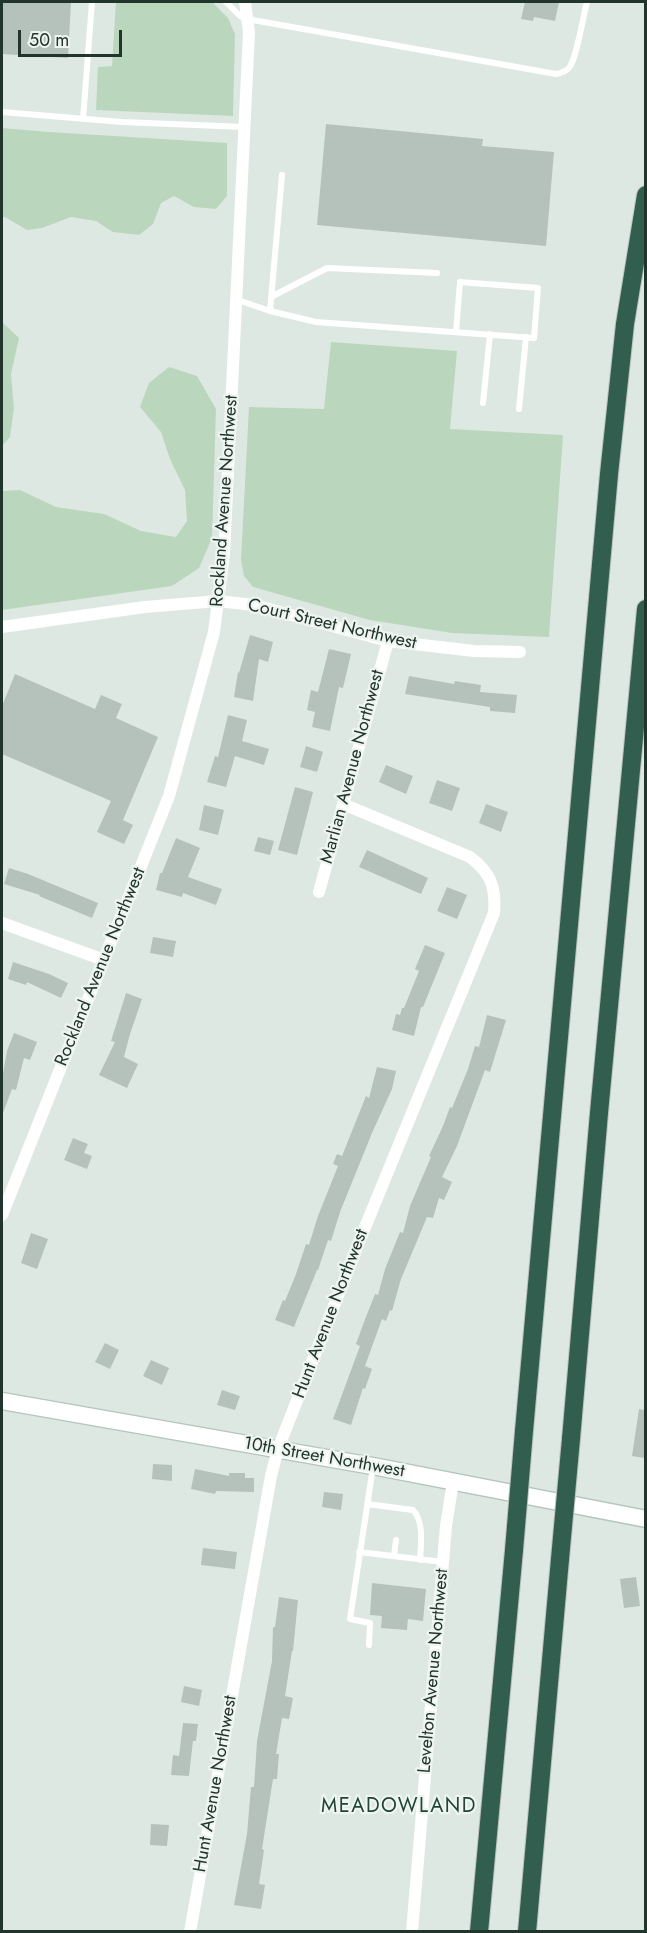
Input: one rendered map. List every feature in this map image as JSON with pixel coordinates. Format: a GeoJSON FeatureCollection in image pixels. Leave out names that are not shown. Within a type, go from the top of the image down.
{"type":"FeatureCollection","features":[{"type":"Feature","properties":{"kind":"highway"},"geometry":{"type":"LineString","coordinates":[[479,1932],[609,474],[625,324],[645,195]]}},
{"type":"Feature","properties":{"kind":"highway"},"geometry":{"type":"LineString","coordinates":[[527,1932],[645,609]]}},
{"type":"Feature","properties":{"kind":"main road","name":"10th Street Northwest"},"geometry":{"type":"LineString","coordinates":[[2,1401],[373,1466],[645,1519]]}},
{"type":"Feature","properties":{"kind":"street","name":"Rockland Avenue Northwest"},"geometry":{"type":"LineString","coordinates":[[2,1215],[169,796],[214,632],[224,554],[237,300],[249,32],[245,2]]}},
{"type":"Feature","properties":{"kind":"street","name":"Court Street Northwest"},"geometry":{"type":"LineString","coordinates":[[2,627],[218,601],[254,605],[388,641],[474,651],[520,652]]}},
{"type":"Feature","properties":{"kind":"street","name":"Marlian Avenue Northwest"},"geometry":{"type":"LineString","coordinates":[[319,892],[388,641]]}},
{"type":"Feature","properties":{"kind":"street","name":"Hunt Avenue Northwest"},"geometry":{"type":"LineString","coordinates":[[190,1932],[268,1487],[278,1449],[359,1242],[494,913],[495,898],[487,873],[470,857],[343,804]]}},
{"type":"Feature","properties":{"kind":"street"},"geometry":{"type":"LineString","coordinates":[[2,923],[104,960]]}},
{"type":"Feature","properties":{"kind":"street","name":"Levelton Avenue Northwest"},"geometry":{"type":"LineString","coordinates":[[412,1932],[443,1562],[453,1482]]}},
{"type":"Feature","properties":{"kind":"lane"},"geometry":{"type":"LineString","coordinates":[[83,119],[92,2]]}},
{"type":"Feature","properties":{"kind":"lane"},"geometry":{"type":"LineString","coordinates":[[226,2],[240,16],[247,19],[556,74],[570,67],[574,58],[586,2]]}},
{"type":"Feature","properties":{"kind":"lane"},"geometry":{"type":"LineString","coordinates":[[2,112],[83,119],[244,127]]}},
{"type":"Feature","properties":{"kind":"lane"},"geometry":{"type":"LineString","coordinates":[[270,311],[282,175]]}},
{"type":"Feature","properties":{"kind":"lane"},"geometry":{"type":"LineString","coordinates":[[271,297],[327,268],[437,273]]}},
{"type":"Feature","properties":{"kind":"lane"},"geometry":{"type":"LineString","coordinates":[[237,300],[316,322],[534,338],[538,288],[460,282],[456,332]]}},
{"type":"Feature","properties":{"kind":"lane"},"geometry":{"type":"LineString","coordinates":[[483,403],[490,334]]}},
{"type":"Feature","properties":{"kind":"lane"},"geometry":{"type":"LineString","coordinates":[[519,409],[526,337]]}},
{"type":"Feature","properties":{"kind":"lane"},"geometry":{"type":"LineString","coordinates":[[369,1645],[370,1623],[350,1619],[373,1466]]}},
{"type":"Feature","properties":{"kind":"lane"},"geometry":{"type":"LineString","coordinates":[[367,1504],[399,1512],[416,1512],[420,1525],[420,1560]]}},
{"type":"Feature","properties":{"kind":"lane"},"geometry":{"type":"LineString","coordinates":[[394,1556],[396,1540]]}},
{"type":"Feature","properties":{"kind":"lane"},"geometry":{"type":"LineString","coordinates":[[359,1552],[443,1562]]}},
{"type":"Feature","properties":{"kind":"green space"},"geometry":{"type":"Polygon","coordinates":[[[116,2],[212,2],[228,18],[235,34],[233,116],[96,110],[98,67],[112,66],[116,2]]]}},
{"type":"Feature","properties":{"kind":"green space"},"geometry":{"type":"Polygon","coordinates":[[[2,128],[227,143],[227,196],[216,209],[194,207],[174,196],[161,203],[153,224],[139,235],[113,232],[96,221],[71,217],[42,228],[27,230],[2,217],[2,128]]]}},
{"type":"Feature","properties":{"kind":"green space"},"geometry":{"type":"Polygon","coordinates":[[[2,322],[19,338],[11,374],[14,408],[10,437],[2,446],[2,322]]]}},
{"type":"Feature","properties":{"kind":"green space"},"geometry":{"type":"Polygon","coordinates":[[[331,342],[457,351],[450,429],[563,435],[549,637],[452,633],[370,620],[253,587],[244,576],[241,560],[249,407],[324,409],[331,342]]]}},
{"type":"Feature","properties":{"kind":"green space"},"geometry":{"type":"Polygon","coordinates":[[[169,367],[197,376],[216,409],[212,538],[199,568],[172,586],[2,610],[2,491],[20,490],[56,507],[104,514],[141,531],[176,537],[187,521],[185,490],[170,459],[161,432],[140,407],[149,383],[169,367]]]}},
{"type":"Feature","properties":{"kind":"building"},"geometry":{"type":"Polygon","coordinates":[[[2,2],[71,2],[68,58],[2,54],[2,2]]]}},
{"type":"Feature","properties":{"kind":"building"},"geometry":{"type":"Polygon","coordinates":[[[525,2],[559,2],[555,21],[534,17],[533,21],[521,19],[525,2]]]}},
{"type":"Feature","properties":{"kind":"building"},"geometry":{"type":"Polygon","coordinates":[[[326,124],[483,139],[482,146],[554,152],[546,246],[317,225],[326,124]]]}},
{"type":"Feature","properties":{"kind":"building"},"geometry":{"type":"Polygon","coordinates":[[[250,635],[273,642],[268,662],[259,659],[253,701],[234,697],[238,672],[250,635]]]}},
{"type":"Feature","properties":{"kind":"building"},"geometry":{"type":"Polygon","coordinates":[[[329,649],[351,654],[343,688],[339,687],[330,731],[312,727],[315,712],[307,710],[311,690],[318,692],[329,649]]]}},
{"type":"Feature","properties":{"kind":"building"},"geometry":{"type":"Polygon","coordinates":[[[15,674],[95,709],[101,695],[122,704],[116,718],[158,737],[123,820],[133,825],[124,844],[97,832],[111,801],[2,754],[2,706],[15,674]]]}},
{"type":"Feature","properties":{"kind":"building"},"geometry":{"type":"Polygon","coordinates":[[[409,676],[454,684],[455,681],[481,685],[480,692],[517,695],[515,713],[490,711],[490,707],[405,694],[409,676]]]}},
{"type":"Feature","properties":{"kind":"building"},"geometry":{"type":"Polygon","coordinates":[[[228,715],[247,720],[242,741],[269,749],[264,765],[235,756],[226,787],[207,782],[215,756],[218,757],[228,715]]]}},
{"type":"Feature","properties":{"kind":"building"},"geometry":{"type":"Polygon","coordinates":[[[306,746],[323,752],[317,772],[300,767],[306,746]]]}},
{"type":"Feature","properties":{"kind":"building"},"geometry":{"type":"Polygon","coordinates":[[[386,765],[413,776],[406,794],[379,782],[386,765]]]}},
{"type":"Feature","properties":{"kind":"building"},"geometry":{"type":"Polygon","coordinates":[[[437,780],[460,788],[452,811],[429,803],[437,780]]]}},
{"type":"Feature","properties":{"kind":"building"},"geometry":{"type":"Polygon","coordinates":[[[295,787],[313,792],[297,855],[278,850],[295,787]]]}},
{"type":"Feature","properties":{"kind":"building"},"geometry":{"type":"Polygon","coordinates":[[[486,804],[508,812],[501,832],[479,823],[486,804]]]}},
{"type":"Feature","properties":{"kind":"building"},"geometry":{"type":"Polygon","coordinates":[[[204,805],[224,810],[218,835],[199,830],[204,805]]]}},
{"type":"Feature","properties":{"kind":"building"},"geometry":{"type":"Polygon","coordinates":[[[258,837],[274,841],[270,855],[254,851],[258,837]]]}},
{"type":"Feature","properties":{"kind":"building"},"geometry":{"type":"Polygon","coordinates":[[[176,838],[200,848],[188,877],[222,889],[216,905],[183,893],[182,897],[156,890],[160,873],[162,873],[176,838]]]}},
{"type":"Feature","properties":{"kind":"building"},"geometry":{"type":"Polygon","coordinates":[[[367,850],[428,878],[421,894],[359,867],[367,850]]]}},
{"type":"Feature","properties":{"kind":"building"},"geometry":{"type":"Polygon","coordinates":[[[9,868],[98,903],[92,918],[40,895],[4,884],[9,868]]]}},
{"type":"Feature","properties":{"kind":"building"},"geometry":{"type":"Polygon","coordinates":[[[447,887],[467,895],[457,919],[437,911],[447,887]]]}},
{"type":"Feature","properties":{"kind":"building"},"geometry":{"type":"Polygon","coordinates":[[[153,937],[176,941],[173,957],[150,953],[153,937]]]}},
{"type":"Feature","properties":{"kind":"building"},"geometry":{"type":"Polygon","coordinates":[[[425,945],[445,953],[423,1007],[421,1007],[414,1036],[392,1030],[396,1014],[400,1015],[404,1008],[419,971],[415,969],[425,945]]]}},
{"type":"Feature","properties":{"kind":"building"},"geometry":{"type":"Polygon","coordinates":[[[13,962],[68,983],[61,998],[27,982],[26,985],[8,979],[13,962]]]}},
{"type":"Feature","properties":{"kind":"building"},"geometry":{"type":"Polygon","coordinates":[[[126,993],[142,999],[124,1057],[138,1064],[127,1088],[99,1075],[115,1042],[111,1041],[126,993]]]}},
{"type":"Feature","properties":{"kind":"building"},"geometry":{"type":"Polygon","coordinates":[[[487,1015],[506,1020],[490,1072],[485,1070],[457,1146],[442,1177],[452,1182],[444,1200],[439,1198],[433,1218],[427,1217],[401,1279],[392,1311],[390,1310],[386,1321],[382,1319],[365,1366],[372,1369],[351,1425],[333,1419],[360,1346],[356,1344],[364,1322],[375,1294],[378,1295],[385,1269],[400,1232],[403,1233],[410,1206],[431,1157],[429,1156],[450,1107],[452,1108],[475,1046],[479,1047],[487,1015]]]}},
{"type":"Feature","properties":{"kind":"building"},"geometry":{"type":"Polygon","coordinates":[[[14,1033],[37,1042],[30,1060],[24,1058],[16,1090],[12,1089],[2,1113],[2,1079],[7,1051],[14,1033]]]}},
{"type":"Feature","properties":{"kind":"building"},"geometry":{"type":"Polygon","coordinates":[[[377,1067],[396,1071],[392,1089],[294,1327],[275,1320],[283,1300],[285,1301],[306,1244],[309,1245],[338,1166],[333,1164],[337,1154],[342,1156],[366,1096],[369,1098],[377,1067]]]}},
{"type":"Feature","properties":{"kind":"building"},"geometry":{"type":"Polygon","coordinates":[[[73,1138],[88,1144],[84,1153],[92,1156],[87,1169],[64,1160],[73,1138]]]}},
{"type":"Feature","properties":{"kind":"building"},"geometry":{"type":"Polygon","coordinates":[[[31,1233],[48,1239],[37,1269],[21,1263],[31,1233]]]}},
{"type":"Feature","properties":{"kind":"building"},"geometry":{"type":"Polygon","coordinates":[[[105,1343],[119,1350],[110,1369],[95,1362],[105,1343]]]}},
{"type":"Feature","properties":{"kind":"building"},"geometry":{"type":"Polygon","coordinates":[[[151,1360],[169,1368],[162,1385],[143,1376],[151,1360]]]}},
{"type":"Feature","properties":{"kind":"building"},"geometry":{"type":"Polygon","coordinates":[[[222,1390],[240,1396],[235,1410],[217,1405],[222,1390]]]}},
{"type":"Feature","properties":{"kind":"building"},"geometry":{"type":"Polygon","coordinates":[[[639,1409],[645,1410],[645,1458],[632,1456],[639,1409]]]}},
{"type":"Feature","properties":{"kind":"building"},"geometry":{"type":"Polygon","coordinates":[[[153,1464],[172,1465],[172,1481],[152,1479],[153,1464]]]}},
{"type":"Feature","properties":{"kind":"building"},"geometry":{"type":"Polygon","coordinates":[[[195,1469],[229,1476],[229,1473],[245,1473],[245,1478],[254,1478],[254,1492],[216,1491],[215,1494],[191,1489],[195,1469]]]}},
{"type":"Feature","properties":{"kind":"building"},"geometry":{"type":"Polygon","coordinates":[[[324,1492],[343,1494],[341,1510],[322,1507],[324,1492]]]}},
{"type":"Feature","properties":{"kind":"building"},"geometry":{"type":"Polygon","coordinates":[[[203,1548],[237,1552],[235,1569],[201,1565],[203,1548]]]}},
{"type":"Feature","properties":{"kind":"building"},"geometry":{"type":"Polygon","coordinates":[[[636,1577],[640,1606],[624,1608],[620,1579],[636,1577]]]}},
{"type":"Feature","properties":{"kind":"building"},"geometry":{"type":"Polygon","coordinates":[[[372,1583],[426,1589],[423,1621],[408,1619],[407,1630],[381,1628],[382,1616],[370,1615],[372,1583]]]}},
{"type":"Feature","properties":{"kind":"building"},"geometry":{"type":"Polygon","coordinates":[[[279,1597],[298,1600],[293,1651],[285,1696],[293,1698],[289,1719],[282,1718],[276,1754],[279,1754],[277,1779],[273,1779],[262,1849],[264,1850],[259,1884],[265,1885],[261,1909],[234,1905],[247,1834],[251,1787],[254,1787],[257,1741],[272,1661],[273,1627],[275,1627],[279,1597]]]}},
{"type":"Feature","properties":{"kind":"building"},"geometry":{"type":"Polygon","coordinates":[[[184,1686],[202,1690],[199,1706],[181,1702],[184,1686]]]}},
{"type":"Feature","properties":{"kind":"building"},"geometry":{"type":"Polygon","coordinates":[[[183,1723],[198,1724],[196,1741],[193,1741],[189,1776],[171,1775],[173,1755],[179,1756],[183,1723]]]}},
{"type":"Feature","properties":{"kind":"building"},"geometry":{"type":"Polygon","coordinates":[[[151,1824],[169,1825],[167,1846],[150,1845],[151,1824]]]}},
{"type":"Feature","properties":{"kind":"district","name":"MEADOWLAND"},"geometry":{"type":"Point","coordinates":[399,1807]}}]}
